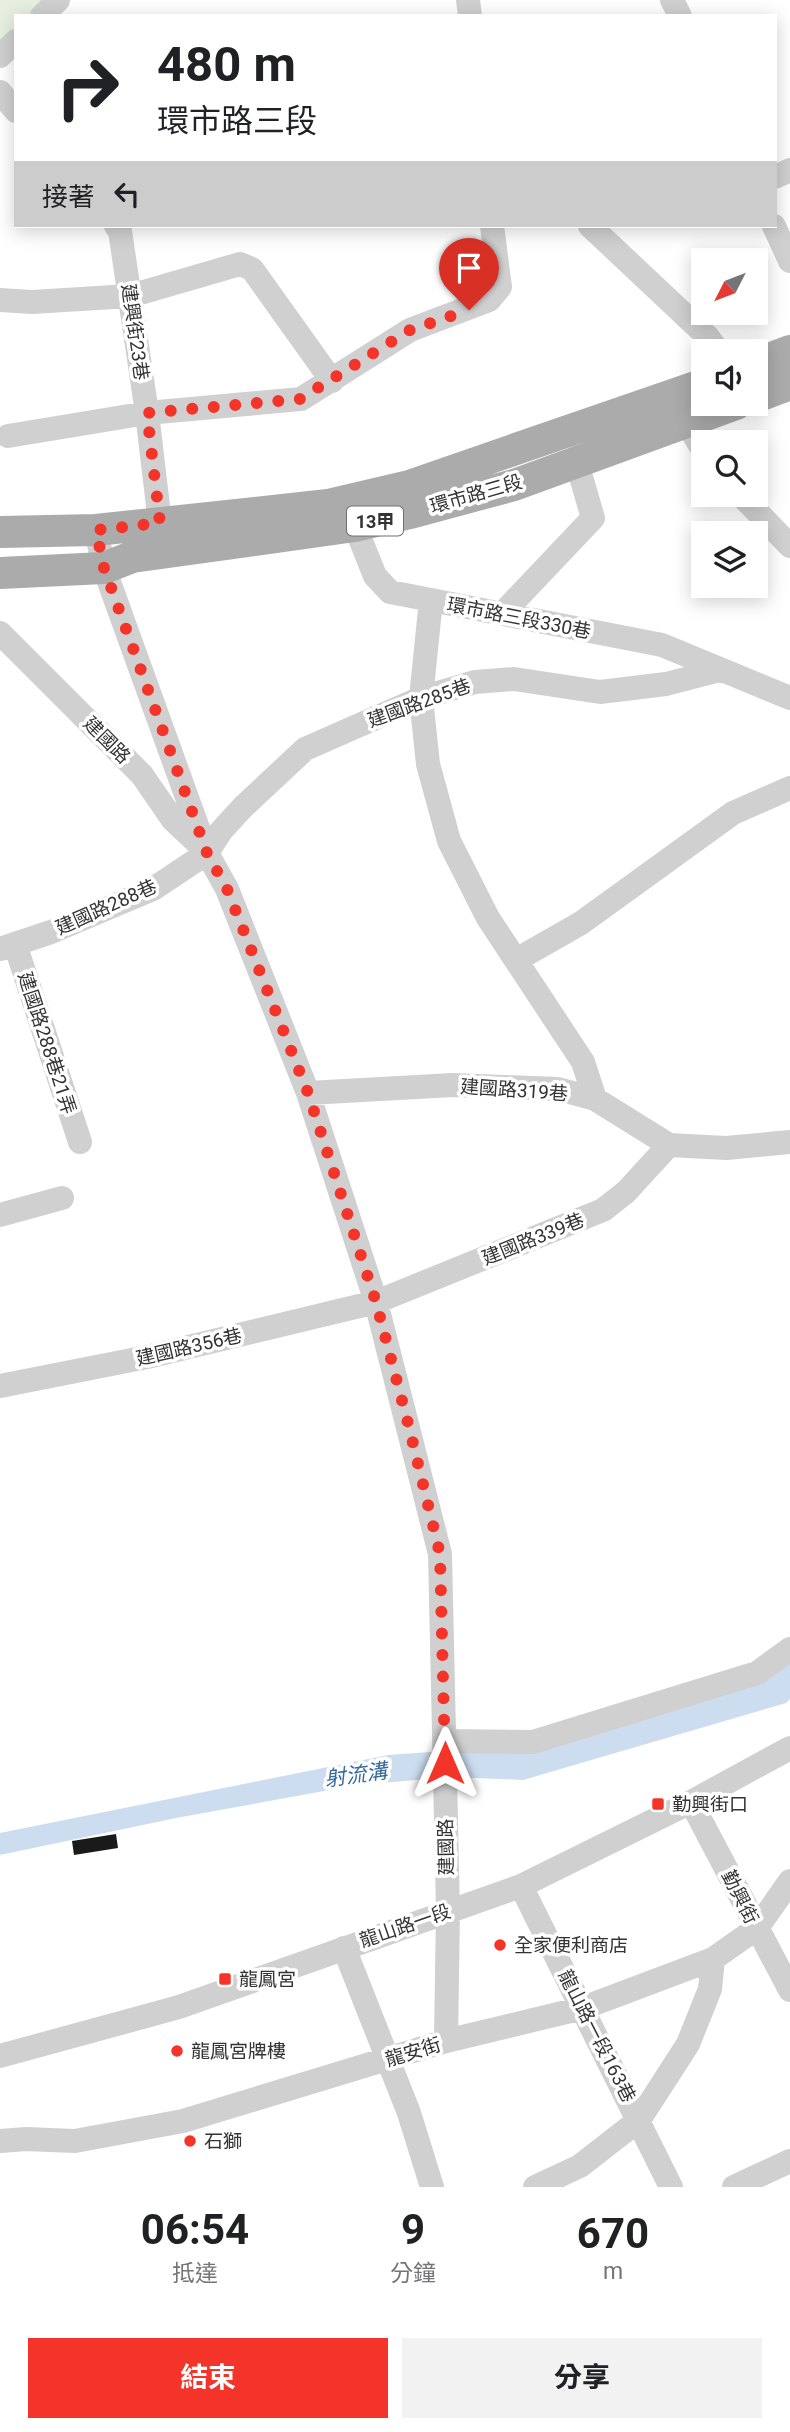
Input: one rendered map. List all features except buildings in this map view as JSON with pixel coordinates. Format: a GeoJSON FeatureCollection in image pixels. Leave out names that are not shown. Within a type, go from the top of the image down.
{"type":"FeatureCollection","features":[{"type":"Feature","properties":{"kind":"main road"},"geometry":{"type":"LineString","coordinates":[[768,360],[790,351]]}},
{"type":"Feature","properties":{"kind":"main road"},"geometry":{"type":"LineString","coordinates":[[768,392],[790,384]]}},
{"type":"Feature","properties":{"kind":"main road","name":"環市路三段"},"geometry":{"type":"LineString","coordinates":[[0,532],[96,530],[328,505],[409,486],[691,388]]}},
{"type":"Feature","properties":{"kind":"main road","name":"環市路三段"},"geometry":{"type":"LineString","coordinates":[[0,573],[104,568],[132,557],[355,526],[514,485],[704,416]]}},
{"type":"Feature","properties":{"kind":"street"},"geometry":{"type":"LineString","coordinates":[[44,14],[58,0]]}},
{"type":"Feature","properties":{"kind":"street"},"geometry":{"type":"LineString","coordinates":[[0,57],[14,43]]}},
{"type":"Feature","properties":{"kind":"street"},"geometry":{"type":"LineString","coordinates":[[0,92],[14,109]]}},
{"type":"Feature","properties":{"kind":"street","name":"建興街23巷"},"geometry":{"type":"LineString","coordinates":[[118,228],[147,413],[160,523]]}},
{"type":"Feature","properties":{"kind":"street"},"geometry":{"type":"LineString","coordinates":[[8,436],[147,413],[300,399],[410,330],[489,300],[500,287],[492,228]]}},
{"type":"Feature","properties":{"kind":"street"},"geometry":{"type":"LineString","coordinates":[[592,228],[709,339]]}},
{"type":"Feature","properties":{"kind":"street"},"geometry":{"type":"LineString","coordinates":[[775,228],[790,261]]}},
{"type":"Feature","properties":{"kind":"street"},"geometry":{"type":"LineString","coordinates":[[0,300],[33,302],[130,296],[240,264],[251,269],[332,381]]}},
{"type":"Feature","properties":{"kind":"street"},"geometry":{"type":"LineString","coordinates":[[686,423],[691,431]]}},
{"type":"Feature","properties":{"kind":"street"},"geometry":{"type":"LineString","coordinates":[[502,614],[593,519],[577,463]]}},
{"type":"Feature","properties":{"kind":"street"},"geometry":{"type":"LineString","coordinates":[[753,507],[790,546]]}},
{"type":"Feature","properties":{"kind":"street","name":"環市路三段330巷"},"geometry":{"type":"LineString","coordinates":[[355,526],[375,576],[390,592],[662,645],[790,698]]}},
{"type":"Feature","properties":{"kind":"street","name":"建國路"},"geometry":{"type":"LineString","coordinates":[[96,530],[104,568],[207,853],[227,889],[308,1093],[376,1302],[440,1554],[448,1910],[446,2041]]}},
{"type":"Feature","properties":{"kind":"street"},"geometry":{"type":"LineString","coordinates":[[431,600],[421,698],[428,764],[449,841],[488,918],[583,1062],[595,1100]]}},
{"type":"Feature","properties":{"kind":"street","name":"建國路"},"geometry":{"type":"LineString","coordinates":[[0,633],[142,775],[173,820],[207,853]]}},
{"type":"Feature","properties":{"kind":"street","name":"建國路285巷"},"geometry":{"type":"LineString","coordinates":[[207,853],[236,815],[305,749],[421,698],[475,682],[514,679],[600,692],[666,684],[720,670]]}},
{"type":"Feature","properties":{"kind":"street"},"geometry":{"type":"LineString","coordinates":[[517,959],[581,923],[733,813],[790,788]]}},
{"type":"Feature","properties":{"kind":"street","name":"建國路288巷"},"geometry":{"type":"LineString","coordinates":[[7,947],[51,932],[153,888],[207,853]]}},
{"type":"Feature","properties":{"kind":"street","name":"建國路288巷21弄"},"geometry":{"type":"LineString","coordinates":[[7,947],[80,1142]]}},
{"type":"Feature","properties":{"kind":"street","name":"建國路319巷"},"geometry":{"type":"LineString","coordinates":[[308,1093],[453,1085],[558,1089],[595,1100],[669,1145],[726,1148],[790,1142]]}},
{"type":"Feature","properties":{"kind":"street","name":"建國路339巷"},"geometry":{"type":"LineString","coordinates":[[376,1302],[603,1210],[626,1192],[669,1145]]}},
{"type":"Feature","properties":{"kind":"street"},"geometry":{"type":"LineString","coordinates":[[0,1215],[62,1198]]}},
{"type":"Feature","properties":{"kind":"street","name":"建國路356巷"},"geometry":{"type":"LineString","coordinates":[[0,1386],[147,1357],[376,1302]]}},
{"type":"Feature","properties":{"kind":"street"},"geometry":{"type":"LineString","coordinates":[[445,1743],[533,1742],[757,1673],[790,1649]]}},
{"type":"Feature","properties":{"kind":"street","name":"龍山路一段"},"geometry":{"type":"LineString","coordinates":[[0,2056],[179,2007],[521,1886],[691,1802],[790,1748]]}},
{"type":"Feature","properties":{"kind":"street","name":"勤興街"},"geometry":{"type":"LineString","coordinates":[[691,1802],[790,1990]]}},
{"type":"Feature","properties":{"kind":"street","name":"龍安街"},"geometry":{"type":"LineString","coordinates":[[0,2141],[75,2141],[183,2122],[446,2041],[583,2008],[713,1959],[757,1928],[790,1881]]}},
{"type":"Feature","properties":{"kind":"street","name":"龍山路一段163巷"},"geometry":{"type":"LineString","coordinates":[[521,1886],[671,2187]]}},
{"type":"Feature","properties":{"kind":"street"},"geometry":{"type":"LineString","coordinates":[[344,1948],[409,2113],[432,2187]]}},
{"type":"Feature","properties":{"kind":"street"},"geometry":{"type":"LineString","coordinates":[[536,2187],[580,2166],[639,2120],[688,2044],[710,1989],[713,1959]]}},
{"type":"Feature","properties":{"kind":"street"},"geometry":{"type":"LineString","coordinates":[[734,2187],[790,2161]]}},
{"type":"Feature","properties":{"kind":"green space"},"geometry":{"type":"Polygon","coordinates":[[[0,0],[42,0],[34,14],[14,14],[14,34],[0,46],[0,0]]]}},
{"type":"Feature","properties":{"kind":"water","name":"射流溝"},"geometry":{"type":"Polygon","coordinates":[[[790,1660],[790,1699],[786,1703],[523,1780],[452,1777],[357,1785],[176,1818],[0,1855],[0,1833],[388,1755],[559,1743],[790,1660]]]}},
{"type":"Feature","properties":{"kind":"place","name":"勤興街口"},"geometry":{"type":"Point","coordinates":[658,1804]}},
{"type":"Feature","properties":{"kind":"place","name":"全家便利商店"},"geometry":{"type":"Point","coordinates":[500,1945]}},
{"type":"Feature","properties":{"kind":"place","name":"龍鳳宮"},"geometry":{"type":"Point","coordinates":[225,1979]}},
{"type":"Feature","properties":{"kind":"place","name":"龍鳳宮牌樓"},"geometry":{"type":"Point","coordinates":[177,2051]}},
{"type":"Feature","properties":{"kind":"place","name":"石獅"},"geometry":{"type":"Point","coordinates":[190,2141]}},
{"type":"Feature","properties":{"kind":"route"},"geometry":{"type":"LineString","coordinates":[[445,1763],[445,1674],[440,1554],[376,1302],[308,1093],[227,889],[207,853],[104,568],[96,530],[160,523],[147,413],[300,399],[410,330],[469,310]]}}]}
